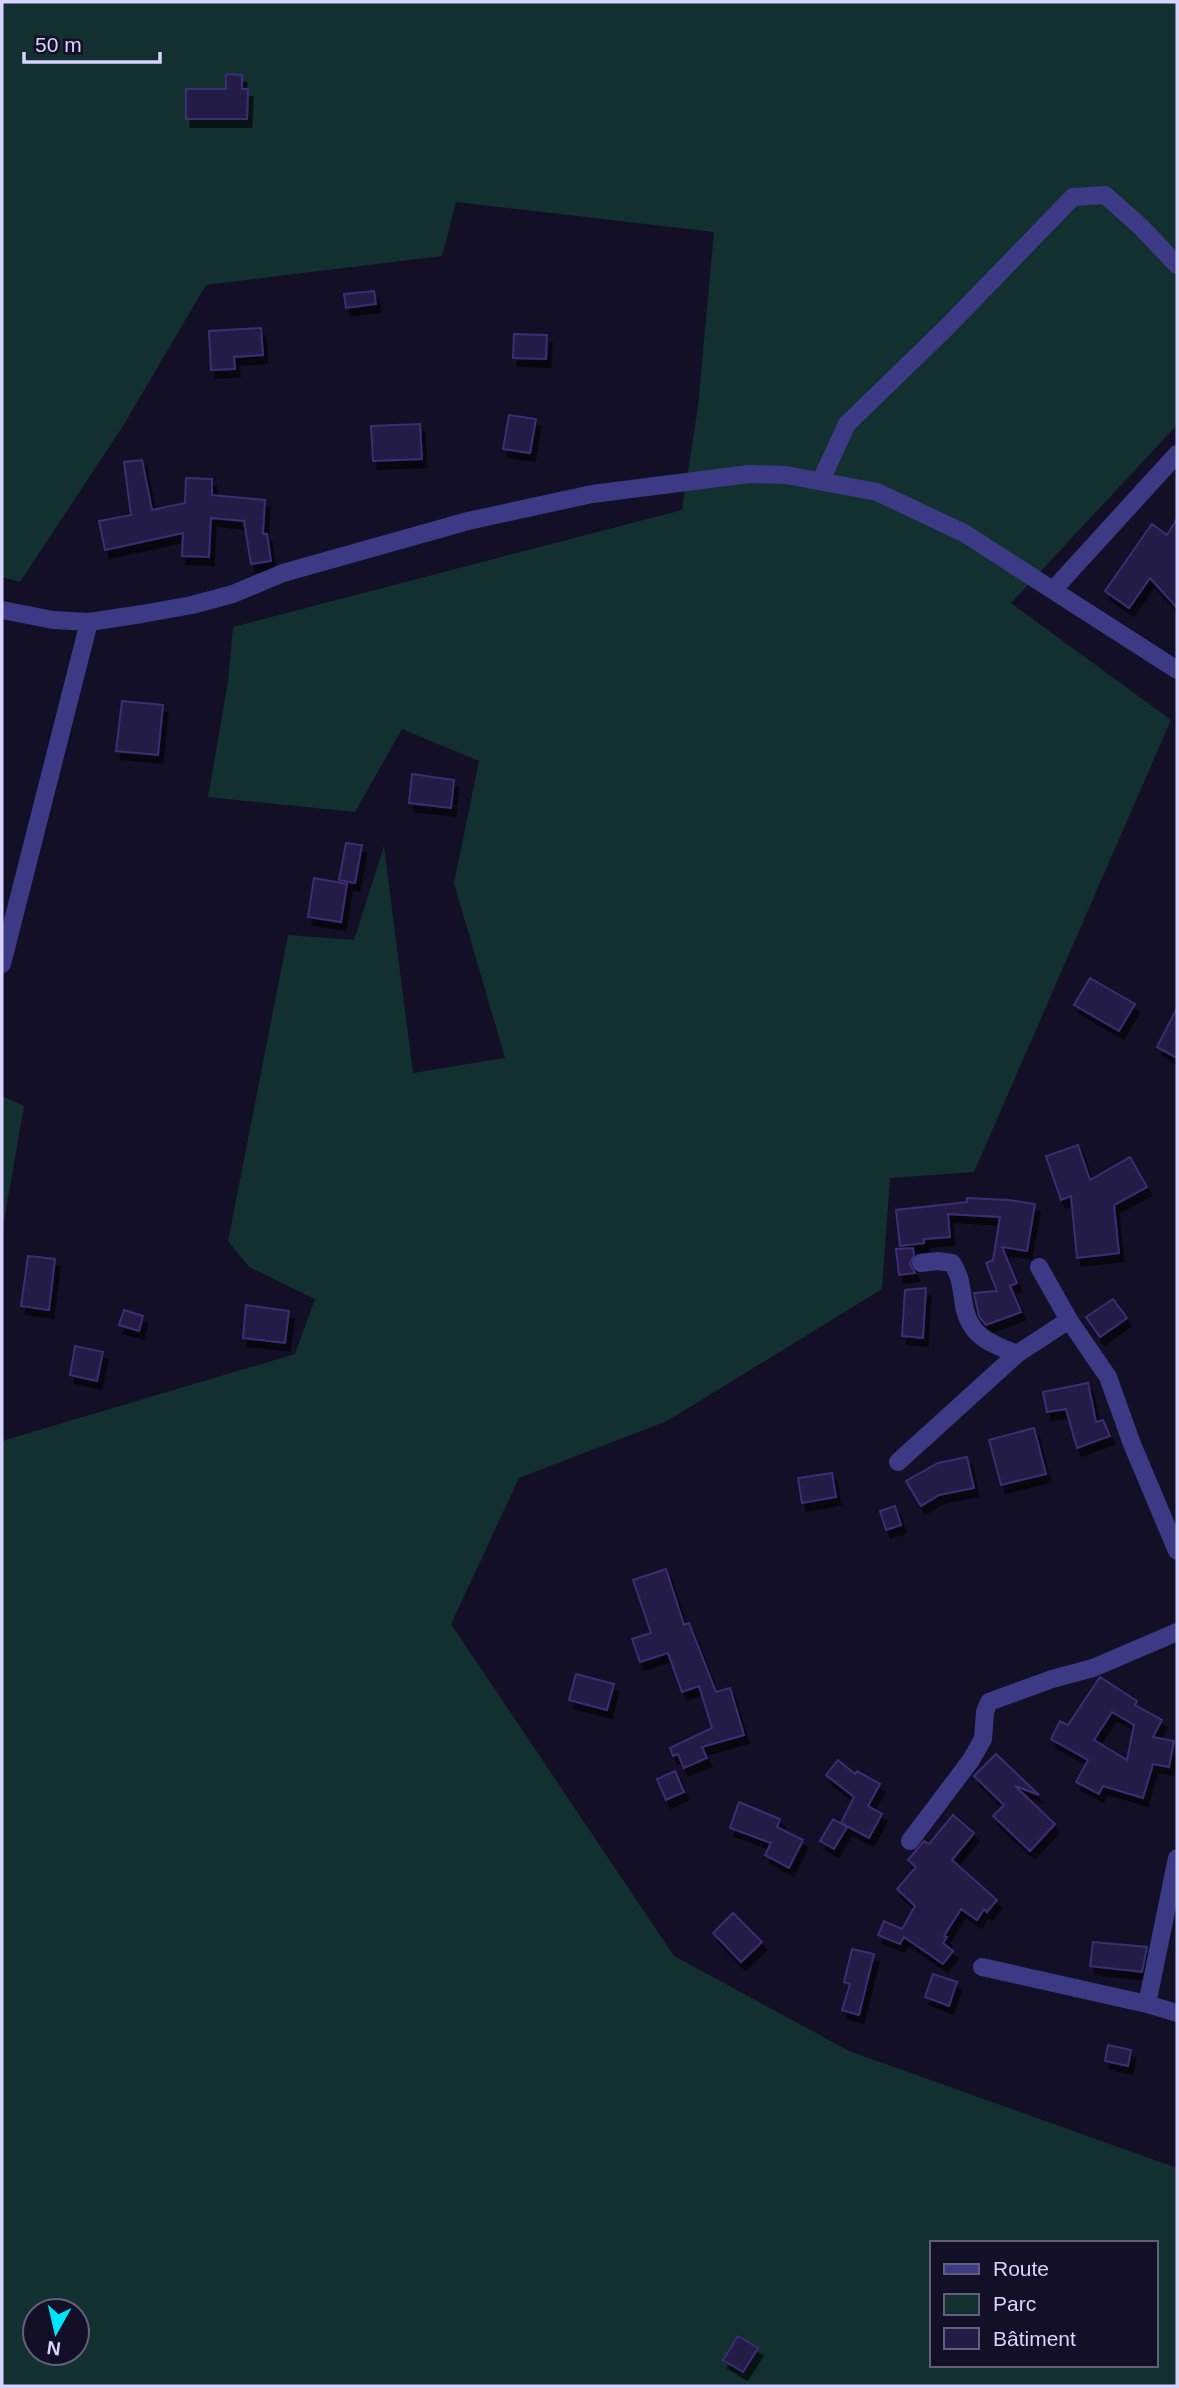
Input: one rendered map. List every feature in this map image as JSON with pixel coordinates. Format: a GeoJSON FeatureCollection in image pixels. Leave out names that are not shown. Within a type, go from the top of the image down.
{"type":"FeatureCollection","features":[{"type":"Feature","properties":{"kind":"street"},"geometry":{"type":"LineString","coordinates":[[821,480],[847,424],[947,327],[1073,197],[1105,195],[1140,226],[1177,265]]}},
{"type":"Feature","properties":{"kind":"street"},"geometry":{"type":"LineString","coordinates":[[1054,589],[1174,466]]}},
{"type":"Feature","properties":{"kind":"street"},"geometry":{"type":"LineString","coordinates":[[2,610],[53,620],[89,622],[192,605],[233,594],[283,573],[468,521],[592,494],[750,474],[786,475],[877,492],[964,533],[1177,670]]}},
{"type":"Feature","properties":{"kind":"street"},"geometry":{"type":"LineString","coordinates":[[2,964],[89,622]]}},
{"type":"Feature","properties":{"kind":"street"},"geometry":{"type":"LineString","coordinates":[[921,1263],[952,1263],[960,1274],[964,1310],[976,1334],[1017,1354]]}},
{"type":"Feature","properties":{"kind":"street"},"geometry":{"type":"LineString","coordinates":[[1039,1267],[1069,1320],[1108,1377],[1132,1444],[1177,1551]]}},
{"type":"Feature","properties":{"kind":"street"},"geometry":{"type":"LineString","coordinates":[[898,1462],[1017,1354],[1069,1320]]}},
{"type":"Feature","properties":{"kind":"street"},"geometry":{"type":"LineString","coordinates":[[910,1841],[971,1760],[983,1739],[985,1712],[989,1702],[1052,1679],[1093,1668],[1177,1632]]}},
{"type":"Feature","properties":{"kind":"street"},"geometry":{"type":"LineString","coordinates":[[1147,2004],[1177,1858]]}},
{"type":"Feature","properties":{"kind":"street"},"geometry":{"type":"LineString","coordinates":[[982,1967],[1177,2013]]}},
{"type":"Feature","properties":{"kind":"green space"},"geometry":{"type":"Polygon","coordinates":[[[2,2],[1177,2],[1177,425],[1011,603],[1171,720],[974,1172],[890,1178],[882,1289],[667,1421],[519,1478],[451,1624],[674,1956],[849,2051],[1177,2168],[1177,2386],[2,2386],[2,1441],[295,1354],[315,1299],[249,1267],[228,1241],[288,935],[354,940],[384,846],[413,1073],[505,1058],[454,883],[479,761],[402,729],[355,812],[208,797],[228,682],[233,627],[682,510],[698,406],[714,232],[456,202],[442,256],[206,285],[123,426],[20,582],[2,577],[2,2]]]}},
{"type":"Feature","properties":{"kind":"green space"},"geometry":{"type":"Polygon","coordinates":[[[2,1096],[24,1106],[2,1232],[2,1096]]]}},
{"type":"Feature","properties":{"kind":"building"},"geometry":{"type":"Polygon","coordinates":[[[226,74],[242,75],[242,89],[248,89],[247,119],[186,119],[186,89],[226,89],[226,74]]]}},
{"type":"Feature","properties":{"kind":"building"},"geometry":{"type":"Polygon","coordinates":[[[374,291],[376,304],[346,308],[344,294],[374,291]]]}},
{"type":"Feature","properties":{"kind":"building"},"geometry":{"type":"Polygon","coordinates":[[[261,328],[263,355],[234,357],[235,369],[211,370],[209,331],[261,328]]]}},
{"type":"Feature","properties":{"kind":"building"},"geometry":{"type":"Polygon","coordinates":[[[514,334],[547,335],[546,359],[513,358],[514,334]]]}},
{"type":"Feature","properties":{"kind":"building"},"geometry":{"type":"Polygon","coordinates":[[[509,415],[536,419],[530,453],[503,449],[509,415]]]}},
{"type":"Feature","properties":{"kind":"building"},"geometry":{"type":"Polygon","coordinates":[[[420,424],[422,459],[373,461],[371,426],[420,424]]]}},
{"type":"Feature","properties":{"kind":"building"},"geometry":{"type":"Polygon","coordinates":[[[142,460],[152,510],[185,503],[186,478],[212,479],[212,495],[265,500],[263,534],[267,534],[271,561],[251,564],[244,521],[211,518],[209,557],[182,556],[183,533],[105,550],[99,521],[131,515],[124,462],[142,460]]]}},
{"type":"Feature","properties":{"kind":"building"},"geometry":{"type":"Polygon","coordinates":[[[1177,519],[1177,608],[1150,578],[1129,608],[1105,591],[1152,524],[1167,535],[1177,519]]]}},
{"type":"Feature","properties":{"kind":"building"},"geometry":{"type":"Polygon","coordinates":[[[122,701],[163,705],[158,755],[116,751],[122,701]]]}},
{"type":"Feature","properties":{"kind":"building"},"geometry":{"type":"Polygon","coordinates":[[[412,774],[454,780],[451,808],[409,803],[412,774]]]}},
{"type":"Feature","properties":{"kind":"building"},"geometry":{"type":"Polygon","coordinates":[[[346,843],[362,845],[355,883],[339,880],[346,843]]]}},
{"type":"Feature","properties":{"kind":"building"},"geometry":{"type":"Polygon","coordinates":[[[314,878],[347,884],[341,922],[308,917],[314,878]]]}},
{"type":"Feature","properties":{"kind":"building"},"geometry":{"type":"Polygon","coordinates":[[[1090,978],[1135,1004],[1119,1031],[1074,1005],[1090,978]]]}},
{"type":"Feature","properties":{"kind":"building"},"geometry":{"type":"Polygon","coordinates":[[[1177,1008],[1177,1058],[1157,1047],[1177,1008]]]}},
{"type":"Feature","properties":{"kind":"building"},"geometry":{"type":"Polygon","coordinates":[[[1078,1145],[1090,1180],[1130,1157],[1147,1187],[1114,1205],[1119,1253],[1077,1258],[1071,1196],[1061,1200],[1046,1156],[1078,1145]]]}},
{"type":"Feature","properties":{"kind":"building"},"geometry":{"type":"Polygon","coordinates":[[[967,1198],[1035,1204],[1027,1251],[1002,1247],[1017,1283],[1010,1286],[1021,1312],[986,1325],[979,1316],[974,1293],[997,1291],[986,1263],[993,1260],[1000,1217],[948,1214],[950,1237],[924,1239],[924,1243],[900,1246],[896,1210],[967,1202],[967,1198]]]}},
{"type":"Feature","properties":{"kind":"building"},"geometry":{"type":"Polygon","coordinates":[[[913,1248],[914,1255],[910,1264],[915,1273],[899,1275],[896,1249],[913,1248]]]}},
{"type":"Feature","properties":{"kind":"building"},"geometry":{"type":"Polygon","coordinates":[[[28,1256],[55,1259],[49,1310],[21,1306],[28,1256]]]}},
{"type":"Feature","properties":{"kind":"building"},"geometry":{"type":"Polygon","coordinates":[[[926,1288],[923,1338],[902,1336],[905,1290],[926,1288]]]}},
{"type":"Feature","properties":{"kind":"building"},"geometry":{"type":"Polygon","coordinates":[[[1113,1299],[1127,1318],[1100,1337],[1086,1317],[1113,1299]]]}},
{"type":"Feature","properties":{"kind":"building"},"geometry":{"type":"Polygon","coordinates":[[[246,1305],[289,1311],[285,1343],[243,1338],[246,1305]]]}},
{"type":"Feature","properties":{"kind":"building"},"geometry":{"type":"Polygon","coordinates":[[[124,1310],[143,1316],[139,1331],[119,1325],[124,1310]]]}},
{"type":"Feature","properties":{"kind":"building"},"geometry":{"type":"Polygon","coordinates":[[[75,1346],[103,1352],[97,1381],[70,1375],[75,1346]]]}},
{"type":"Feature","properties":{"kind":"building"},"geometry":{"type":"Polygon","coordinates":[[[1088,1383],[1096,1422],[1103,1420],[1110,1436],[1077,1448],[1066,1409],[1047,1412],[1043,1392],[1088,1383]]]}},
{"type":"Feature","properties":{"kind":"building"},"geometry":{"type":"Polygon","coordinates":[[[1034,1428],[1046,1474],[1001,1485],[989,1440],[1034,1428]]]}},
{"type":"Feature","properties":{"kind":"building"},"geometry":{"type":"Polygon","coordinates":[[[967,1457],[974,1488],[939,1495],[921,1506],[906,1481],[938,1463],[967,1457]]]}},
{"type":"Feature","properties":{"kind":"building"},"geometry":{"type":"Polygon","coordinates":[[[832,1473],[836,1497],[802,1503],[798,1478],[832,1473]]]}},
{"type":"Feature","properties":{"kind":"building"},"geometry":{"type":"Polygon","coordinates":[[[895,1506],[901,1525],[886,1530],[880,1511],[895,1506]]]}},
{"type":"Feature","properties":{"kind":"building"},"geometry":{"type":"Polygon","coordinates":[[[666,1569],[684,1625],[689,1623],[716,1692],[730,1688],[744,1735],[702,1747],[707,1758],[684,1768],[678,1754],[673,1756],[670,1748],[712,1728],[699,1686],[682,1692],[668,1653],[640,1662],[632,1639],[651,1633],[633,1580],[666,1569]]]}},
{"type":"Feature","properties":{"kind":"building"},"geometry":{"type":"Polygon","coordinates":[[[576,1674],[614,1684],[607,1710],[569,1700],[576,1674]]]}},
{"type":"Feature","properties":{"kind":"building"},"geometry":{"type":"Polygon","coordinates":[[[1100,1677],[1137,1701],[1135,1705],[1162,1720],[1153,1737],[1174,1741],[1169,1767],[1153,1764],[1143,1798],[1103,1786],[1099,1794],[1076,1782],[1088,1760],[1051,1739],[1060,1721],[1068,1725],[1100,1677]],[[1112,1712],[1094,1740],[1127,1760],[1134,1725],[1112,1712]]]}},
{"type":"Feature","properties":{"kind":"building"},"geometry":{"type":"Polygon","coordinates":[[[996,1754],[1039,1795],[1015,1786],[1055,1824],[1030,1851],[993,1816],[1004,1805],[974,1776],[996,1754]]]}},
{"type":"Feature","properties":{"kind":"building"},"geometry":{"type":"Polygon","coordinates":[[[838,1760],[855,1774],[857,1771],[880,1784],[868,1806],[882,1814],[869,1838],[841,1823],[854,1797],[826,1775],[838,1760]]]}},
{"type":"Feature","properties":{"kind":"building"},"geometry":{"type":"Polygon","coordinates":[[[675,1771],[684,1792],[666,1800],[657,1779],[675,1771]]]}},
{"type":"Feature","properties":{"kind":"building"},"geometry":{"type":"Polygon","coordinates":[[[739,1802],[780,1819],[777,1827],[803,1840],[789,1868],[765,1855],[771,1843],[730,1828],[739,1802]]]}},
{"type":"Feature","properties":{"kind":"building"},"geometry":{"type":"Polygon","coordinates":[[[953,1815],[974,1833],[952,1860],[997,1900],[987,1912],[984,1909],[977,1920],[961,1909],[944,1936],[947,1937],[943,1943],[953,1951],[943,1964],[904,1937],[900,1944],[878,1935],[884,1921],[902,1929],[915,1906],[897,1889],[916,1867],[908,1860],[924,1841],[929,1844],[953,1815]]]}},
{"type":"Feature","properties":{"kind":"building"},"geometry":{"type":"Polygon","coordinates":[[[833,1819],[847,1827],[834,1849],[820,1841],[833,1819]]]}},
{"type":"Feature","properties":{"kind":"building"},"geometry":{"type":"Polygon","coordinates":[[[733,1913],[762,1942],[741,1962],[713,1933],[733,1913]]]}},
{"type":"Feature","properties":{"kind":"building"},"geometry":{"type":"Polygon","coordinates":[[[1093,1942],[1147,1947],[1142,1972],[1090,1966],[1093,1942]]]}},
{"type":"Feature","properties":{"kind":"building"},"geometry":{"type":"Polygon","coordinates":[[[852,1949],[874,1954],[859,2015],[842,2010],[850,1984],[844,1982],[852,1949]]]}},
{"type":"Feature","properties":{"kind":"building"},"geometry":{"type":"Polygon","coordinates":[[[933,1974],[957,1982],[949,2006],[925,1997],[933,1974]]]}},
{"type":"Feature","properties":{"kind":"building"},"geometry":{"type":"Polygon","coordinates":[[[1108,2045],[1131,2050],[1128,2066],[1105,2061],[1108,2045]]]}},
{"type":"Feature","properties":{"kind":"building"},"geometry":{"type":"Polygon","coordinates":[[[738,2336],[758,2348],[743,2372],[723,2360],[738,2336]]]}}]}
